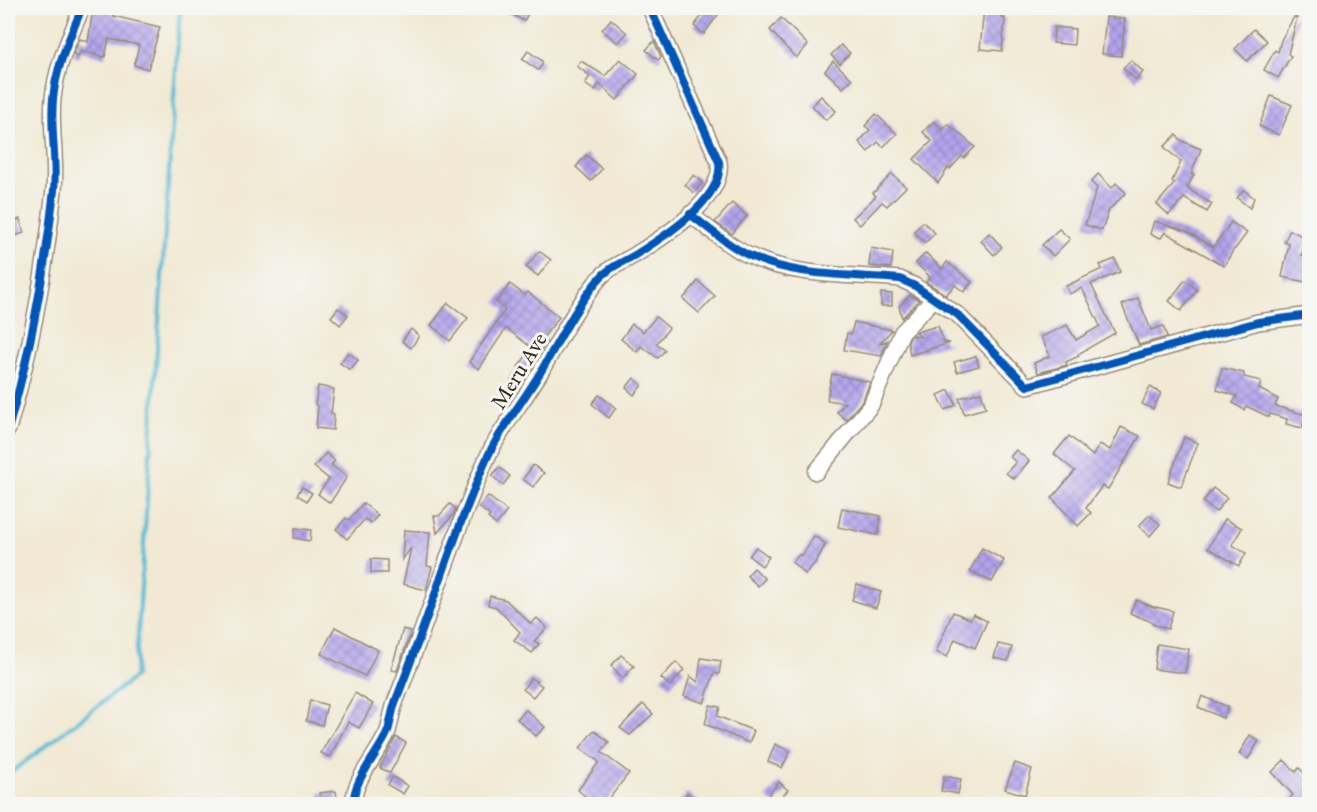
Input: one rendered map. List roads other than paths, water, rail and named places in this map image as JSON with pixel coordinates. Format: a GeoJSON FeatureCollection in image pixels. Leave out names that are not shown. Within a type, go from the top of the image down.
{"type":"FeatureCollection","features":[{"type":"Feature","properties":{"kind":"street"},"geometry":{"type":"LineString","coordinates":[[8,429],[21,384],[42,282],[54,187],[53,101],[56,80],[62,57],[82,8]]}},
{"type":"Feature","properties":{"kind":"street","name":"Meru Ave"},"geometry":{"type":"LineString","coordinates":[[354,804],[353,799],[359,783],[388,730],[395,701],[412,662],[437,585],[493,446],[597,282],[606,272],[669,232],[690,214],[717,184],[720,173],[719,162],[650,8]]}},
{"type":"Feature","properties":{"kind":"street"},"geometry":{"type":"LineString","coordinates":[[690,214],[741,251],[764,261],[795,270],[900,279],[915,285],[958,315],[1027,386],[1258,322],[1310,315]]}},
{"type":"Feature","properties":{"kind":"street"},"geometry":{"type":"LineString","coordinates":[[816,472],[871,405],[902,332],[935,298]]}},
{"type":"Feature","properties":{"kind":"waterway"},"geometry":{"type":"LineString","coordinates":[[8,775],[135,677],[180,8]]}}]}
